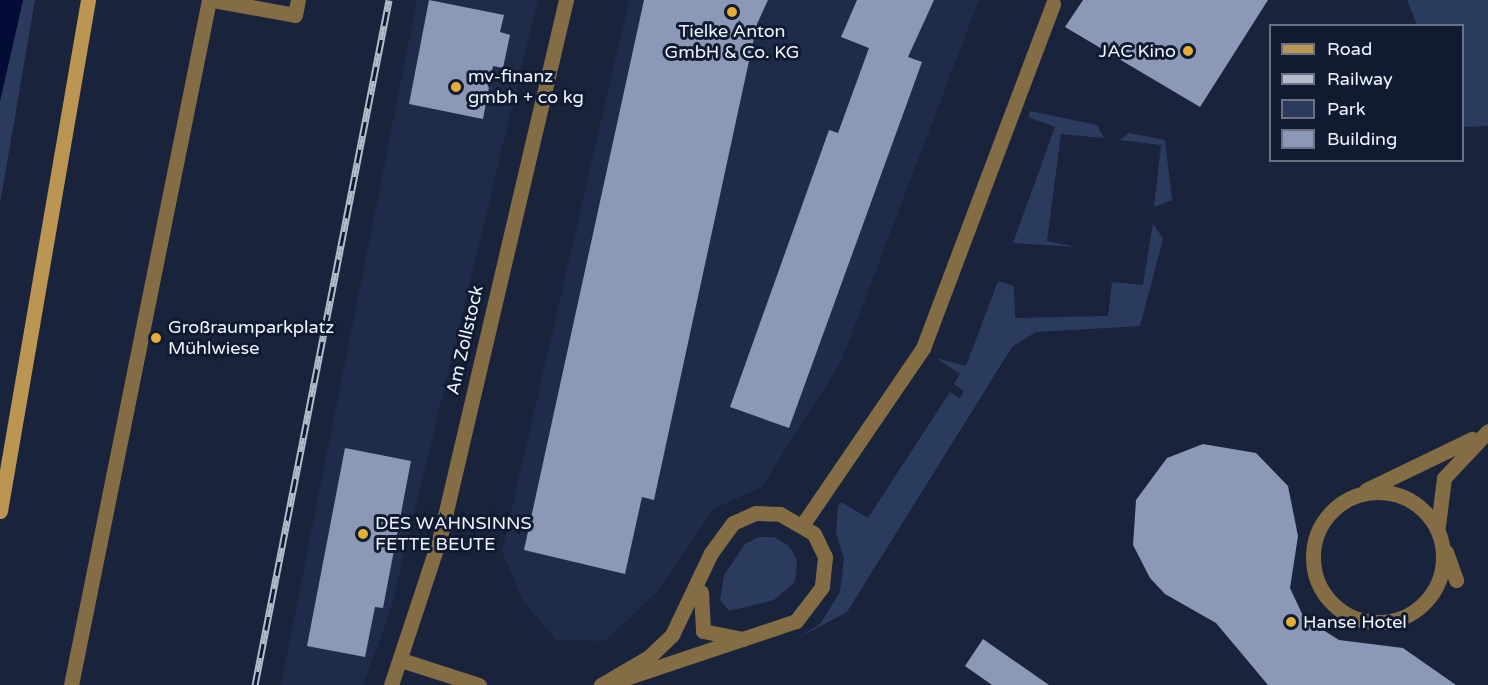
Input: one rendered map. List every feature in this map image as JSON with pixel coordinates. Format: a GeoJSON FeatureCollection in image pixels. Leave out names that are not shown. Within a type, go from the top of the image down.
{"type":"FeatureCollection","features":[{"type":"Feature","properties":{"kind":"main road"},"geometry":{"type":"LineString","coordinates":[[0,511],[88,0]]}},
{"type":"Feature","properties":{"kind":"street"},"geometry":{"type":"LineString","coordinates":[[70,685],[211,0],[295,15],[298,0]]}},
{"type":"Feature","properties":{"kind":"street","name":"Am Zollstock"},"geometry":{"type":"LineString","coordinates":[[391,685],[440,537],[566,0]]}},
{"type":"Feature","properties":{"kind":"street"},"geometry":{"type":"LineString","coordinates":[[803,524],[924,348],[1053,4]]}},
{"type":"Feature","properties":{"kind":"street"},"geometry":{"type":"LineString","coordinates":[[1488,431],[1444,478],[1438,531],[1442,569],[1422,606],[1383,622],[1342,612],[1316,579],[1315,537],[1325,518],[1358,494],[1488,431]]}},
{"type":"Feature","properties":{"kind":"street"},"geometry":{"type":"LineString","coordinates":[[1358,494],[1400,495],[1416,503],[1438,531],[1456,580]]}},
{"type":"Feature","properties":{"kind":"street"},"geometry":{"type":"LineString","coordinates":[[780,514],[803,524],[825,557],[822,587],[796,621],[758,636],[603,685],[648,657],[672,635],[711,553],[725,531],[744,517],[780,514]]}},
{"type":"Feature","properties":{"kind":"street"},"geometry":{"type":"LineString","coordinates":[[711,553],[701,628],[727,638],[758,636]]}},
{"type":"Feature","properties":{"kind":"street"},"geometry":{"type":"LineString","coordinates":[[401,660],[479,685]]}},
{"type":"Feature","properties":{"kind":"shaded area"},"geometry":{"type":"Polygon","coordinates":[[[0,0],[23,0],[0,101],[0,0]]]}},
{"type":"Feature","properties":{"kind":"shaded area"},"geometry":{"type":"Polygon","coordinates":[[[417,0],[538,0],[391,609],[363,685],[281,685],[417,0]]]}},
{"type":"Feature","properties":{"kind":"shaded area"},"geometry":{"type":"Polygon","coordinates":[[[629,0],[979,0],[841,362],[761,488],[714,508],[659,590],[605,641],[556,640],[523,601],[502,551],[629,0]]]}},
{"type":"Feature","properties":{"kind":"green space"},"geometry":{"type":"Polygon","coordinates":[[[23,0],[35,0],[0,204],[0,101],[23,0]]]}},
{"type":"Feature","properties":{"kind":"green space"},"geometry":{"type":"Polygon","coordinates":[[[1407,0],[1488,0],[1488,126],[1464,127],[1464,24],[1417,24],[1407,0]]]}},
{"type":"Feature","properties":{"kind":"green space"},"geometry":{"type":"Polygon","coordinates":[[[1030,111],[1097,125],[1104,138],[1061,134],[1047,241],[1077,247],[1013,243],[1055,127],[1028,117],[1030,111]]]}},
{"type":"Feature","properties":{"kind":"green space"},"geometry":{"type":"Polygon","coordinates":[[[1129,133],[1165,140],[1172,200],[1154,207],[1161,145],[1120,140],[1129,133]]]}},
{"type":"Feature","properties":{"kind":"green space"},"geometry":{"type":"Polygon","coordinates":[[[1153,223],[1163,239],[1140,326],[1036,332],[1012,347],[847,612],[796,639],[820,624],[840,592],[844,558],[836,532],[838,506],[841,502],[868,518],[950,392],[960,398],[964,391],[954,384],[960,374],[936,358],[966,366],[998,281],[1014,286],[1015,318],[1108,316],[1112,282],[1143,285],[1153,223]]]}},
{"type":"Feature","properties":{"kind":"green space"},"geometry":{"type":"Polygon","coordinates":[[[759,537],[774,537],[789,546],[797,560],[795,582],[774,600],[729,611],[720,600],[724,575],[745,544],[759,537]]]}},
{"type":"Feature","properties":{"kind":"building"},"geometry":{"type":"Polygon","coordinates":[[[429,0],[504,15],[500,32],[510,35],[503,68],[493,66],[483,119],[409,104],[429,0]]]}},
{"type":"Feature","properties":{"kind":"building"},"geometry":{"type":"Polygon","coordinates":[[[644,0],[768,0],[757,24],[654,500],[642,497],[625,574],[524,550],[644,0]]]}},
{"type":"Feature","properties":{"kind":"building"},"geometry":{"type":"Polygon","coordinates":[[[857,0],[934,0],[908,57],[922,62],[789,428],[730,407],[829,130],[838,133],[869,48],[841,37],[857,0]]]}},
{"type":"Feature","properties":{"kind":"building","name":"JAC Kino"},"geometry":{"type":"Polygon","coordinates":[[[1083,0],[1268,0],[1200,107],[1065,27],[1083,0]]]}},
{"type":"Feature","properties":{"kind":"building"},"geometry":{"type":"Polygon","coordinates":[[[1203,444],[1256,453],[1288,486],[1298,536],[1290,588],[1304,618],[1339,640],[1403,648],[1456,685],[1268,685],[1216,623],[1165,594],[1150,578],[1133,545],[1136,500],[1167,458],[1203,444]]]}},
{"type":"Feature","properties":{"kind":"building","name":"DES WAHNSINNS FETTE BEUTE"},"geometry":{"type":"Polygon","coordinates":[[[345,448],[411,461],[383,608],[375,607],[365,657],[307,646],[345,448]]]}},
{"type":"Feature","properties":{"kind":"building"},"geometry":{"type":"Polygon","coordinates":[[[983,639],[1049,685],[992,685],[965,666],[983,639]]]}},
{"type":"Feature","properties":{"kind":"railway"},"geometry":{"type":"LineString","coordinates":[[255,685],[389,0]]}},
{"type":"Feature","properties":{"kind":"place","name":"Tielke Anton GmbH & Co. KG"},"geometry":{"type":"Point","coordinates":[732,12]}},
{"type":"Feature","properties":{"kind":"place","name":"JAC Kino"},"geometry":{"type":"Point","coordinates":[1188,51]}},
{"type":"Feature","properties":{"kind":"place","name":"mv-finanz gmbh + co kg"},"geometry":{"type":"Point","coordinates":[456,87]}},
{"type":"Feature","properties":{"kind":"place","name":"Großraumparkplatz Mühlwiese"},"geometry":{"type":"Point","coordinates":[156,338]}},
{"type":"Feature","properties":{"kind":"place","name":"DES WAHNSINNS FETTE BEUTE"},"geometry":{"type":"Point","coordinates":[363,534]}},
{"type":"Feature","properties":{"kind":"place","name":"Hanse Hotel"},"geometry":{"type":"Point","coordinates":[1291,622]}}]}
